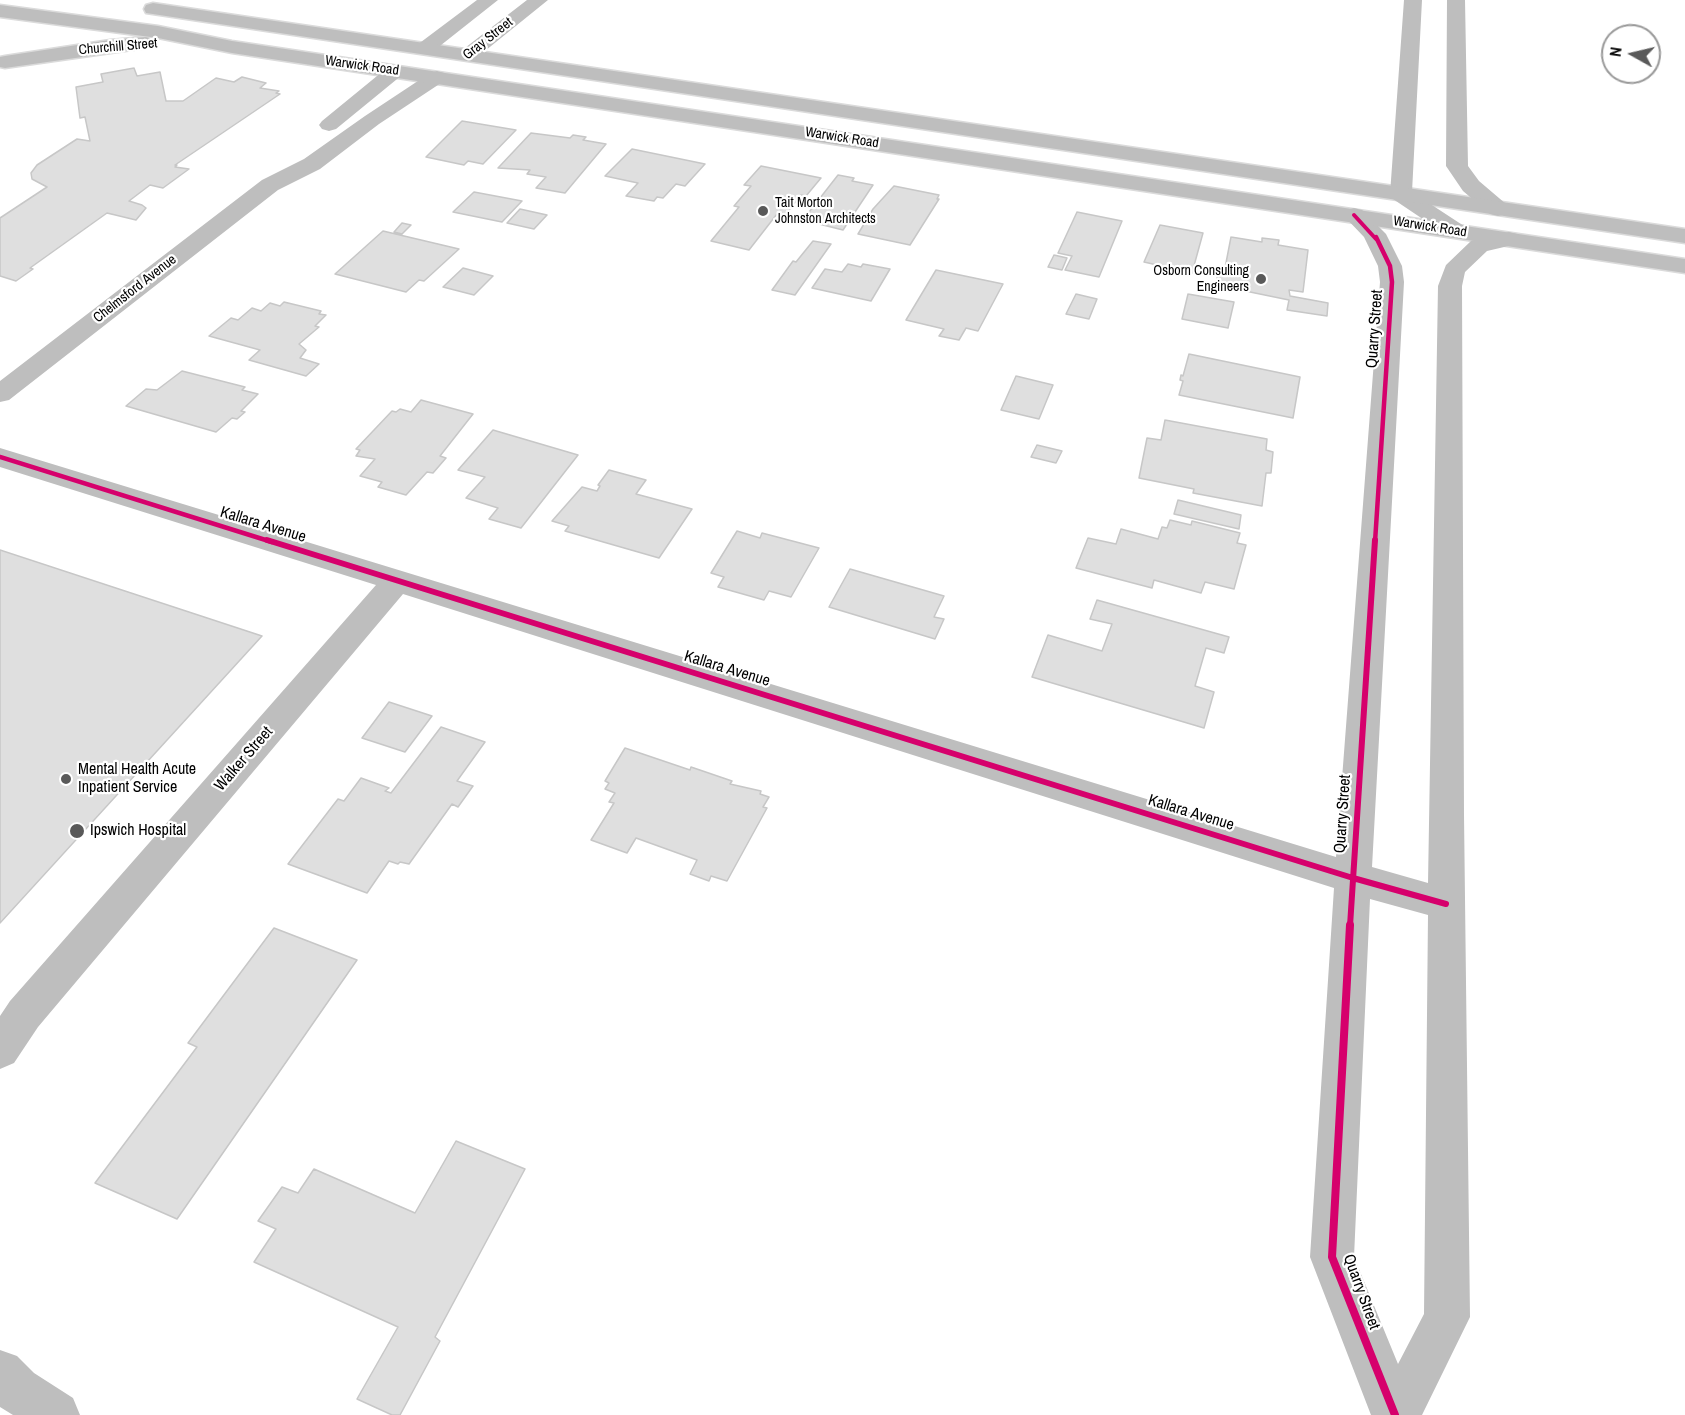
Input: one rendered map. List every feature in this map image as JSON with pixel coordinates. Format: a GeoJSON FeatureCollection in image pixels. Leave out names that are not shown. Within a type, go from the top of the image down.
{"type":"FeatureCollection","features":[{"type":"Feature","properties":{"kind":"street"},"geometry":{"type":"LineString","coordinates":[[490,0],[504,8],[535,3]]}},
{"type":"Feature","properties":{"kind":"street","name":"Gray Street"},"geometry":{"type":"LineString","coordinates":[[395,71],[490,0]]}},
{"type":"Feature","properties":{"kind":"street"},"geometry":{"type":"LineString","coordinates":[[1413,0],[1401,194],[1456,231]]}},
{"type":"Feature","properties":{"kind":"street"},"geometry":{"type":"LineString","coordinates":[[1456,0],[1457,166],[1504,224]]}},
{"type":"Feature","properties":{"kind":"street","name":"Gray Street"},"geometry":{"type":"LineString","coordinates":[[437,78],[535,3]]}},
{"type":"Feature","properties":{"kind":"street","name":"Warwick Road"},"geometry":{"type":"LineString","coordinates":[[137,7],[1401,194],[1504,224],[1685,266]]}},
{"type":"Feature","properties":{"kind":"street","name":"Warwick Road"},"geometry":{"type":"LineString","coordinates":[[0,11],[102,21],[232,47],[1456,231],[1504,224],[1685,236]]}},
{"type":"Feature","properties":{"kind":"street"},"geometry":{"type":"LineString","coordinates":[[102,21],[157,16],[208,17]]}},
{"type":"Feature","properties":{"kind":"street","name":"Churchill Street"},"geometry":{"type":"LineString","coordinates":[[2,58],[68,45],[102,21]]}},
{"type":"Feature","properties":{"kind":"street","name":"Churchill Street"},"geometry":{"type":"LineString","coordinates":[[2,58],[132,44],[232,47]]}},
{"type":"Feature","properties":{"kind":"street"},"geometry":{"type":"LineString","coordinates":[[1409,68],[1456,75]]}},
{"type":"Feature","properties":{"kind":"street"},"geometry":{"type":"LineString","coordinates":[[314,136],[395,71]]}},
{"type":"Feature","properties":{"kind":"street","name":"Chelmsford Avenue"},"geometry":{"type":"LineString","coordinates":[[0,394],[270,185],[312,164],[372,120],[437,78]]}},
{"type":"Feature","properties":{"kind":"street","name":"Chelmsford Avenue"},"geometry":{"type":"LineString","coordinates":[[270,185],[286,158],[296,151]]}},
{"type":"Feature","properties":{"kind":"street","name":"Quarry Street"},"geometry":{"type":"LineString","coordinates":[[1354,215],[1374,234],[1390,266],[1392,282],[1353,878],[1332,1257],[1396,1415]]}},
{"type":"Feature","properties":{"kind":"street","name":"Quarry Street"},"geometry":{"type":"LineString","coordinates":[[1396,1415],[1448,1317],[1446,904],[1450,286],[1454,270],[1504,224]]}},
{"type":"Feature","properties":{"kind":"street","name":"Kallara Avenue"},"geometry":{"type":"LineString","coordinates":[[0,457],[1353,878],[1446,904]]}},
{"type":"Feature","properties":{"kind":"street","name":"Walker Street"},"geometry":{"type":"LineString","coordinates":[[0,1050],[24,1014],[398,581]]}},
{"type":"Feature","properties":{"kind":"street"},"geometry":{"type":"LineString","coordinates":[[0,1373],[17,1390],[56,1415]]}},
{"type":"Feature","properties":{"kind":"building"},"geometry":{"type":"Polygon","coordinates":[[[134,68],[137,76],[160,72],[166,101],[183,101],[216,78],[234,82],[242,77],[266,83],[260,88],[279,91],[276,93],[280,94],[175,165],[177,165],[175,167],[189,169],[163,188],[150,185],[129,201],[146,208],[136,220],[107,213],[30,268],[33,269],[16,281],[0,276],[0,218],[47,187],[32,179],[31,173],[37,165],[77,139],[90,141],[85,117],[80,118],[76,87],[103,82],[101,74],[134,68]]]}},
{"type":"Feature","properties":{"kind":"building"},"geometry":{"type":"Polygon","coordinates":[[[462,121],[516,130],[483,164],[468,161],[464,165],[426,157],[462,121]]]}},
{"type":"Feature","properties":{"kind":"building"},"geometry":{"type":"Polygon","coordinates":[[[531,133],[570,138],[573,135],[586,137],[583,140],[606,144],[565,193],[536,188],[546,177],[527,174],[530,170],[498,168],[531,133]]]}},
{"type":"Feature","properties":{"kind":"building"},"geometry":{"type":"Polygon","coordinates":[[[632,149],[705,164],[685,186],[676,184],[663,198],[657,197],[654,201],[626,196],[638,183],[605,176],[632,149]]]}},
{"type":"Feature","properties":{"kind":"building","name":"Tait Morton Johnston Architects"},"geometry":{"type":"Polygon","coordinates":[[[761,166],[821,178],[806,196],[801,195],[785,215],[777,214],[749,250],[711,241],[739,207],[734,206],[751,186],[744,185],[761,166]]]}},
{"type":"Feature","properties":{"kind":"building"},"geometry":{"type":"Polygon","coordinates":[[[838,175],[854,178],[852,181],[873,185],[843,230],[819,224],[822,220],[806,216],[838,175]]]}},
{"type":"Feature","properties":{"kind":"building"},"geometry":{"type":"Polygon","coordinates":[[[894,186],[939,195],[937,199],[939,199],[910,245],[858,234],[873,209],[894,186]]]}},
{"type":"Feature","properties":{"kind":"building"},"geometry":{"type":"Polygon","coordinates":[[[474,192],[522,201],[502,222],[453,212],[474,192]]]}},
{"type":"Feature","properties":{"kind":"building"},"geometry":{"type":"Polygon","coordinates":[[[520,209],[547,215],[534,229],[507,223],[520,209]]]}},
{"type":"Feature","properties":{"kind":"building"},"geometry":{"type":"Polygon","coordinates":[[[1077,212],[1122,221],[1099,277],[1065,270],[1072,256],[1058,253],[1077,212]]]}},
{"type":"Feature","properties":{"kind":"building"},"geometry":{"type":"Polygon","coordinates":[[[402,223],[411,225],[402,234],[394,232],[402,223]]]}},
{"type":"Feature","properties":{"kind":"building"},"geometry":{"type":"Polygon","coordinates":[[[1160,225],[1203,233],[1192,273],[1144,262],[1160,225]]]}},
{"type":"Feature","properties":{"kind":"building"},"geometry":{"type":"Polygon","coordinates":[[[383,231],[459,249],[424,281],[419,280],[406,292],[335,274],[383,231]]]}},
{"type":"Feature","properties":{"kind":"building","name":"Osborn Consulting Engineers"},"geometry":{"type":"Polygon","coordinates":[[[1231,237],[1262,242],[1262,238],[1279,240],[1278,245],[1308,250],[1303,292],[1289,290],[1290,296],[1328,303],[1327,316],[1287,310],[1289,300],[1216,285],[1218,271],[1224,273],[1231,237]]]}},
{"type":"Feature","properties":{"kind":"building"},"geometry":{"type":"Polygon","coordinates":[[[813,241],[831,244],[795,295],[772,290],[793,261],[796,262],[813,241]]]}},
{"type":"Feature","properties":{"kind":"building"},"geometry":{"type":"Polygon","coordinates":[[[1054,255],[1067,258],[1062,270],[1048,267],[1054,255]]]}},
{"type":"Feature","properties":{"kind":"building"},"geometry":{"type":"Polygon","coordinates":[[[848,264],[890,269],[871,301],[812,288],[825,269],[842,272],[848,264]]]}},
{"type":"Feature","properties":{"kind":"building"},"geometry":{"type":"Polygon","coordinates":[[[463,268],[493,276],[474,295],[443,287],[463,268]]]}},
{"type":"Feature","properties":{"kind":"building"},"geometry":{"type":"Polygon","coordinates":[[[936,270],[1003,284],[978,331],[966,328],[959,340],[939,336],[944,329],[906,320],[936,270]]]}},
{"type":"Feature","properties":{"kind":"building"},"geometry":{"type":"Polygon","coordinates":[[[1076,294],[1097,299],[1089,319],[1066,314],[1076,294]]]}},
{"type":"Feature","properties":{"kind":"building"},"geometry":{"type":"Polygon","coordinates":[[[1188,294],[1234,302],[1228,328],[1182,319],[1188,294]]]}},
{"type":"Feature","properties":{"kind":"building"},"geometry":{"type":"Polygon","coordinates":[[[284,302],[321,311],[319,314],[326,315],[315,326],[319,327],[299,344],[306,350],[300,358],[319,364],[306,376],[249,360],[260,350],[209,336],[231,318],[238,320],[252,308],[261,311],[270,303],[280,306],[284,302]]]}},
{"type":"Feature","properties":{"kind":"building"},"geometry":{"type":"Polygon","coordinates":[[[1189,354],[1300,377],[1293,418],[1179,395],[1183,381],[1180,380],[1181,375],[1183,376],[1189,354]]]}},
{"type":"Feature","properties":{"kind":"building"},"geometry":{"type":"Polygon","coordinates":[[[182,371],[245,387],[242,390],[258,394],[241,411],[245,412],[237,419],[232,418],[216,432],[126,406],[146,389],[157,390],[182,371]]]}},
{"type":"Feature","properties":{"kind":"building"},"geometry":{"type":"Polygon","coordinates":[[[1016,376],[1053,385],[1039,419],[1001,410],[1016,376]]]}},
{"type":"Feature","properties":{"kind":"building"},"geometry":{"type":"Polygon","coordinates":[[[421,400],[473,414],[440,456],[446,458],[433,473],[427,472],[406,495],[378,487],[382,482],[360,476],[375,459],[356,456],[360,450],[356,449],[392,411],[396,412],[400,409],[411,412],[421,400]]]}},
{"type":"Feature","properties":{"kind":"building"},"geometry":{"type":"Polygon","coordinates":[[[1165,420],[1267,439],[1266,450],[1273,452],[1271,473],[1266,473],[1262,506],[1193,493],[1194,489],[1139,478],[1147,438],[1161,440],[1165,420]]]}},
{"type":"Feature","properties":{"kind":"building"},"geometry":{"type":"Polygon","coordinates":[[[493,430],[578,455],[521,528],[489,519],[498,508],[466,498],[485,477],[458,470],[493,430]]]}},
{"type":"Feature","properties":{"kind":"building"},"geometry":{"type":"Polygon","coordinates":[[[1037,445],[1062,451],[1056,463],[1031,457],[1037,445]]]}},
{"type":"Feature","properties":{"kind":"building"},"geometry":{"type":"Polygon","coordinates":[[[609,470],[646,480],[636,494],[692,509],[659,558],[565,531],[569,526],[552,521],[582,487],[597,491],[600,486],[598,485],[609,470]]]}},
{"type":"Feature","properties":{"kind":"building"},"geometry":{"type":"Polygon","coordinates":[[[1178,500],[1241,515],[1239,529],[1174,514],[1178,500]]]}},
{"type":"Feature","properties":{"kind":"building"},"geometry":{"type":"Polygon","coordinates":[[[1170,520],[1191,525],[1192,521],[1240,533],[1237,543],[1246,545],[1234,589],[1205,582],[1201,593],[1154,580],[1152,588],[1076,568],[1088,538],[1116,544],[1121,529],[1158,539],[1162,527],[1167,528],[1170,520]]]}},
{"type":"Feature","properties":{"kind":"building"},"geometry":{"type":"Polygon","coordinates":[[[737,531],[760,538],[762,533],[819,548],[791,597],[769,591],[764,600],[718,587],[724,577],[711,573],[737,531]]]}},
{"type":"Feature","properties":{"kind":"building","name":"Mental Health Acute Inpatient Service"},"geometry":{"type":"Polygon","coordinates":[[[0,550],[262,636],[0,923],[0,550]]]}},
{"type":"Feature","properties":{"kind":"building"},"geometry":{"type":"Polygon","coordinates":[[[850,569],[944,596],[934,617],[944,619],[935,639],[829,607],[850,569]]]}},
{"type":"Feature","properties":{"kind":"building"},"geometry":{"type":"Polygon","coordinates":[[[1097,600],[1229,637],[1224,653],[1206,648],[1195,686],[1214,692],[1204,728],[1032,677],[1048,635],[1102,651],[1112,624],[1090,619],[1097,600]]]}},
{"type":"Feature","properties":{"kind":"building"},"geometry":{"type":"Polygon","coordinates":[[[389,702],[432,716],[405,752],[362,738],[389,702]]]}},
{"type":"Feature","properties":{"kind":"building"},"geometry":{"type":"Polygon","coordinates":[[[441,727],[485,742],[457,781],[473,786],[458,807],[452,804],[409,864],[389,861],[367,893],[288,864],[338,799],[344,801],[361,778],[389,788],[385,791],[391,793],[441,727]]]}},
{"type":"Feature","properties":{"kind":"building"},"geometry":{"type":"Polygon","coordinates":[[[625,748],[690,770],[691,767],[732,781],[730,784],[761,791],[760,794],[769,797],[763,807],[767,808],[727,881],[711,876],[709,881],[690,874],[697,860],[636,838],[627,853],[591,840],[614,803],[609,802],[615,793],[605,789],[609,783],[605,781],[625,748]]]}},
{"type":"Feature","properties":{"kind":"building"},"geometry":{"type":"Polygon","coordinates":[[[274,928],[357,960],[177,1219],[95,1183],[197,1047],[188,1043],[274,928]]]}},
{"type":"Feature","properties":{"kind":"building"},"geometry":{"type":"Polygon","coordinates":[[[456,1141],[525,1169],[435,1337],[440,1341],[400,1415],[392,1415],[357,1399],[398,1327],[254,1262],[276,1229],[258,1221],[282,1187],[298,1193],[314,1169],[415,1213],[456,1141]]]}},
{"type":"Feature","properties":{"kind":"cycle path"},"geometry":{"type":"LineString","coordinates":[[1354,215],[1374,234],[1390,266],[1392,282],[1353,878],[1332,1257],[1395,1415]]}},
{"type":"Feature","properties":{"kind":"cycle path"},"geometry":{"type":"LineString","coordinates":[[0,457],[1353,878],[1446,904]]}},
{"type":"Feature","properties":{"kind":"place","name":"Tait Morton Johnston Architects"},"geometry":{"type":"Point","coordinates":[763,211]}},
{"type":"Feature","properties":{"kind":"place","name":"Osborn Consulting Engineers"},"geometry":{"type":"Point","coordinates":[1261,279]}},
{"type":"Feature","properties":{"kind":"place","name":"Mental Health Acute Inpatient Service"},"geometry":{"type":"Point","coordinates":[66,779]}},
{"type":"Feature","properties":{"kind":"place","name":"Ipswich Hospital"},"geometry":{"type":"Point","coordinates":[77,831]}}]}
